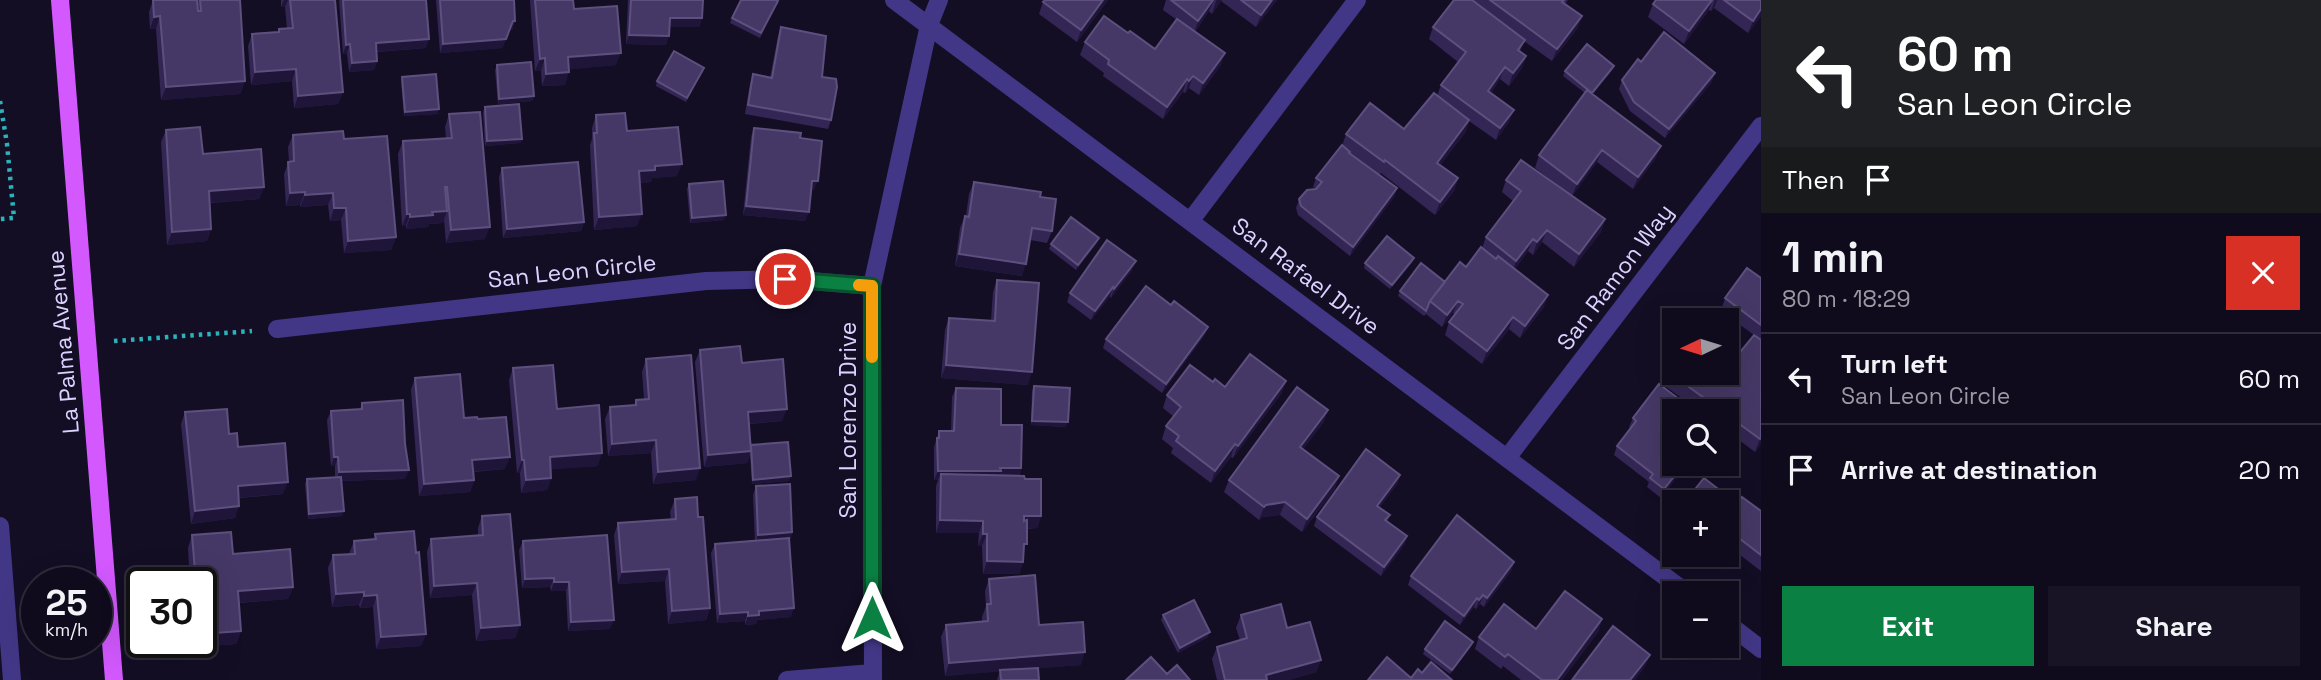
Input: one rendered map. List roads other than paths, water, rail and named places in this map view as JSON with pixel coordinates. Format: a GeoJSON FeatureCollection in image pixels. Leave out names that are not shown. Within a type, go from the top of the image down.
{"type":"FeatureCollection","features":[{"type":"Feature","properties":{"kind":"main road","name":"La Palma Avenue"},"geometry":{"type":"LineString","coordinates":[[60,0],[114,680]]}},
{"type":"Feature","properties":{"kind":"street","name":"San Rafael Drive"},"geometry":{"type":"LineString","coordinates":[[894,0],[1671,581]]}},
{"type":"Feature","properties":{"kind":"street","name":"San Lorenzo Drive"},"geometry":{"type":"LineString","coordinates":[[873,676],[872,286],[929,25],[939,0]]}},
{"type":"Feature","properties":{"kind":"street"},"geometry":{"type":"LineString","coordinates":[[1191,220],[1357,0]]}},
{"type":"Feature","properties":{"kind":"street","name":"San Ramon Way"},"geometry":{"type":"LineString","coordinates":[[1507,458],[1761,126]]}},
{"type":"Feature","properties":{"kind":"street","name":"San Leon Circle"},"geometry":{"type":"LineString","coordinates":[[277,329],[706,281],[785,279],[872,286]]}},
{"type":"Feature","properties":{"kind":"street"},"geometry":{"type":"LineString","coordinates":[[0,526],[12,680]]}},
{"type":"Feature","properties":{"kind":"street"},"geometry":{"type":"LineString","coordinates":[[1739,632],[1761,649]]}},
{"type":"Feature","properties":{"kind":"street"},"geometry":{"type":"LineString","coordinates":[[787,680],[873,676]]}}]}
